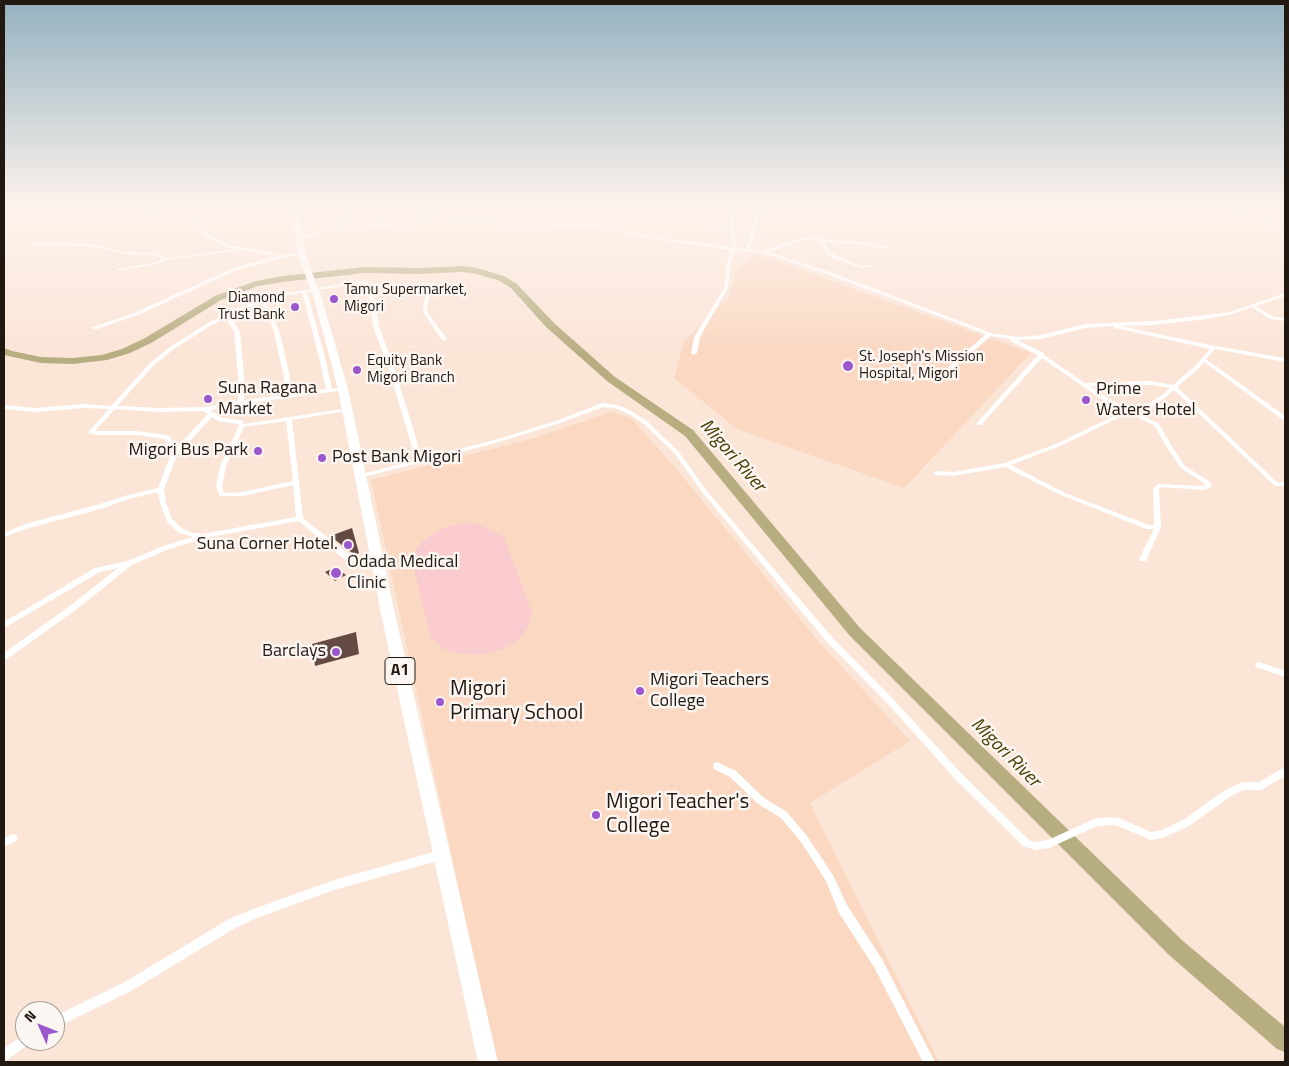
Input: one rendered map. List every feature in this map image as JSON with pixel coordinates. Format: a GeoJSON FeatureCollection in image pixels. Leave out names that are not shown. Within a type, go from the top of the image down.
{"type":"FeatureCollection","features":[{"type":"Feature","properties":{"kind":"highway","name":"A1"},"geometry":{"type":"LineString","coordinates":[[301,255],[306,265],[336,389],[346,409],[379,562],[388,614],[488,1062]]}},
{"type":"Feature","properties":{"kind":"street"},"geometry":{"type":"LineString","coordinates":[[158,255],[167,259]]}},
{"type":"Feature","properties":{"kind":"street"},"geometry":{"type":"LineString","coordinates":[[119,270],[167,259],[198,255]]}},
{"type":"Feature","properties":{"kind":"street"},"geometry":{"type":"LineString","coordinates":[[277,255],[285,256]]}},
{"type":"Feature","properties":{"kind":"street"},"geometry":{"type":"LineString","coordinates":[[95,328],[136,314],[235,269],[291,255]]}},
{"type":"Feature","properties":{"kind":"street"},"geometry":{"type":"LineString","coordinates":[[694,353],[694,344],[699,332],[723,295],[732,255]]}},
{"type":"Feature","properties":{"kind":"street"},"geometry":{"type":"LineString","coordinates":[[770,255],[831,274],[990,334],[1007,338],[1030,339],[1054,335],[1084,326],[1208,317],[1253,306],[1285,294]]}},
{"type":"Feature","properties":{"kind":"street"},"geometry":{"type":"LineString","coordinates":[[831,255],[861,267],[873,266]]}},
{"type":"Feature","properties":{"kind":"street"},"geometry":{"type":"LineString","coordinates":[[174,454],[167,437],[136,433],[92,432],[112,407],[161,355],[224,317],[275,296],[310,287],[363,282],[368,285],[376,326],[392,370],[420,462]]}},
{"type":"Feature","properties":{"kind":"street"},"geometry":{"type":"LineString","coordinates":[[433,283],[426,302],[425,312],[444,339]]}},
{"type":"Feature","properties":{"kind":"street"},"geometry":{"type":"LineString","coordinates":[[261,301],[268,308],[277,333],[287,377],[287,396]]}},
{"type":"Feature","properties":{"kind":"street"},"geometry":{"type":"LineString","coordinates":[[1253,306],[1273,319],[1285,319]]}},
{"type":"Feature","properties":{"kind":"street"},"geometry":{"type":"LineString","coordinates":[[224,317],[230,320],[237,332],[242,387],[241,402]]}},
{"type":"Feature","properties":{"kind":"street"},"geometry":{"type":"LineString","coordinates":[[1108,324],[1213,348],[1285,360]]}},
{"type":"Feature","properties":{"kind":"street"},"geometry":{"type":"LineString","coordinates":[[946,372],[990,334]]}},
{"type":"Feature","properties":{"kind":"street"},"geometry":{"type":"LineString","coordinates":[[1007,338],[1042,354],[1083,385],[1130,413],[1157,425],[1183,467],[1209,484],[1208,488],[1170,484],[1158,487],[1158,527],[1143,559]]}},
{"type":"Feature","properties":{"kind":"street"},"geometry":{"type":"LineString","coordinates":[[936,473],[953,474],[1006,465],[1058,445],[1130,413],[1157,400],[1204,360],[1213,348]]}},
{"type":"Feature","properties":{"kind":"street"},"geometry":{"type":"LineString","coordinates":[[979,424],[1042,354]]}},
{"type":"Feature","properties":{"kind":"street"},"geometry":{"type":"LineString","coordinates":[[1204,360],[1285,419]]}},
{"type":"Feature","properties":{"kind":"street"},"geometry":{"type":"LineString","coordinates":[[1083,385],[1151,383],[1174,386],[1276,485],[1285,484]]}},
{"type":"Feature","properties":{"kind":"street"},"geometry":{"type":"LineString","coordinates":[[4,406],[35,410],[69,407],[159,410],[205,409],[336,389]]}},
{"type":"Feature","properties":{"kind":"street"},"geometry":{"type":"LineString","coordinates":[[360,476],[420,462],[544,427],[602,405],[616,406],[638,416],[676,453],[704,491],[829,639],[891,702],[959,776],[1026,843],[1035,846],[1049,844],[1094,823],[1110,821],[1119,822],[1151,836],[1163,834],[1186,823],[1228,793],[1242,786],[1260,786],[1285,771]]}},
{"type":"Feature","properties":{"kind":"street"},"geometry":{"type":"LineString","coordinates":[[205,409],[211,415],[224,421],[240,422],[242,426]]}},
{"type":"Feature","properties":{"kind":"street"},"geometry":{"type":"LineString","coordinates":[[242,426],[289,420],[346,409]]}},
{"type":"Feature","properties":{"kind":"street"},"geometry":{"type":"LineString","coordinates":[[205,536],[191,535],[181,531],[168,520],[161,489],[174,454],[211,415]]}},
{"type":"Feature","properties":{"kind":"street"},"geometry":{"type":"LineString","coordinates":[[289,420],[300,519],[347,556],[363,562],[379,562]]}},
{"type":"Feature","properties":{"kind":"street"},"geometry":{"type":"LineString","coordinates":[[242,426],[222,466],[219,487],[222,496],[242,494],[295,482]]}},
{"type":"Feature","properties":{"kind":"street"},"geometry":{"type":"LineString","coordinates":[[1006,465],[1063,494],[1130,521],[1148,527],[1158,527]]}},
{"type":"Feature","properties":{"kind":"street"},"geometry":{"type":"LineString","coordinates":[[4,535],[34,524],[161,489]]}},
{"type":"Feature","properties":{"kind":"street"},"geometry":{"type":"LineString","coordinates":[[4,625],[98,570],[129,563],[165,548],[205,536],[300,519]]}},
{"type":"Feature","properties":{"kind":"street"},"geometry":{"type":"LineString","coordinates":[[4,657],[52,624],[129,563]]}},
{"type":"Feature","properties":{"kind":"street"},"geometry":{"type":"LineString","coordinates":[[1259,665],[1285,674]]}},
{"type":"Feature","properties":{"kind":"street"},"geometry":{"type":"LineString","coordinates":[[717,766],[733,774],[756,798],[784,815],[804,839],[830,878],[843,909],[878,963],[929,1062]]}},
{"type":"Feature","properties":{"kind":"street"},"geometry":{"type":"LineString","coordinates":[[4,843],[13,838]]}},
{"type":"Feature","properties":{"kind":"street"},"geometry":{"type":"LineString","coordinates":[[65,1017],[127,987],[227,926],[256,913],[334,885],[441,855]]}},
{"type":"Feature","properties":{"kind":"street"},"geometry":{"type":"LineString","coordinates":[[4,1055],[15,1047]]}},
{"type":"Feature","properties":{"kind":"shaded area","name":"St. Joseph's Mission Hospital, Migori"},"geometry":{"type":"Polygon","coordinates":[[[755,255],[758,255],[1031,353],[904,488],[737,429],[674,378],[684,342],[728,299],[737,270],[755,255]]]}},
{"type":"Feature","properties":{"kind":"shaded area","name":"Migori Teachers College"},"geometry":{"type":"Polygon","coordinates":[[[611,412],[631,418],[678,471],[818,641],[910,741],[810,803],[939,1062],[496,1062],[371,480],[531,439],[611,412]]]}},
{"type":"Feature","properties":{"kind":"shaded area"},"geometry":{"type":"Polygon","coordinates":[[[462,523],[478,524],[504,537],[532,613],[529,625],[519,640],[500,650],[481,655],[459,653],[444,649],[431,638],[412,560],[415,550],[424,540],[446,527],[462,523]]]}},
{"type":"Feature","properties":{"kind":"building","name":"Suna Corner Hotel."},"geometry":{"type":"Polygon","coordinates":[[[352,528],[359,553],[355,555],[330,536],[352,528]]]}},
{"type":"Feature","properties":{"kind":"building","name":"Odada Medical Clinic"},"geometry":{"type":"Polygon","coordinates":[[[335,567],[346,575],[335,581],[325,572],[335,567]]]}},
{"type":"Feature","properties":{"kind":"building","name":"Barclays"},"geometry":{"type":"Polygon","coordinates":[[[356,632],[359,654],[315,666],[312,644],[356,632]]]}},
{"type":"Feature","properties":{"kind":"waterway","name":"Migori River"},"geometry":{"type":"LineString","coordinates":[[4,351],[9,354],[41,360],[73,361],[103,358],[126,351],[149,340],[218,298],[256,284],[282,279],[365,270],[421,271],[461,269],[473,270],[501,278],[514,286],[550,325],[611,379],[689,433],[855,632],[1176,948],[1285,1041]]}},
{"type":"Feature","properties":{"kind":"place","name":"Tamu Supermarket, Migori"},"geometry":{"type":"Point","coordinates":[334,299]}},
{"type":"Feature","properties":{"kind":"place","name":"Diamond Trust Bank"},"geometry":{"type":"Point","coordinates":[295,307]}},
{"type":"Feature","properties":{"kind":"place","name":"St. Joseph's Mission Hospital, Migori"},"geometry":{"type":"Point","coordinates":[848,366]}},
{"type":"Feature","properties":{"kind":"place","name":"Equity Bank Migori Branch"},"geometry":{"type":"Point","coordinates":[357,370]}},
{"type":"Feature","properties":{"kind":"place","name":"Suna Ragana Market"},"geometry":{"type":"Point","coordinates":[208,399]}},
{"type":"Feature","properties":{"kind":"place","name":"Prime Waters Hotel"},"geometry":{"type":"Point","coordinates":[1086,400]}},
{"type":"Feature","properties":{"kind":"place","name":"Migori Bus Park"},"geometry":{"type":"Point","coordinates":[258,451]}},
{"type":"Feature","properties":{"kind":"place","name":"Post Bank Migori"},"geometry":{"type":"Point","coordinates":[322,458]}},
{"type":"Feature","properties":{"kind":"place","name":"Suna Corner Hotel."},"geometry":{"type":"Point","coordinates":[348,545]}},
{"type":"Feature","properties":{"kind":"place","name":"Odada Medical Clinic"},"geometry":{"type":"Point","coordinates":[336,573]}},
{"type":"Feature","properties":{"kind":"place","name":"Barclays"},"geometry":{"type":"Point","coordinates":[336,652]}},
{"type":"Feature","properties":{"kind":"place","name":"Migori Teachers College"},"geometry":{"type":"Point","coordinates":[640,691]}},
{"type":"Feature","properties":{"kind":"place","name":"Migori Primary School"},"geometry":{"type":"Point","coordinates":[440,702]}},
{"type":"Feature","properties":{"kind":"place","name":"Migori Teacher's College"},"geometry":{"type":"Point","coordinates":[596,815]}}]}
